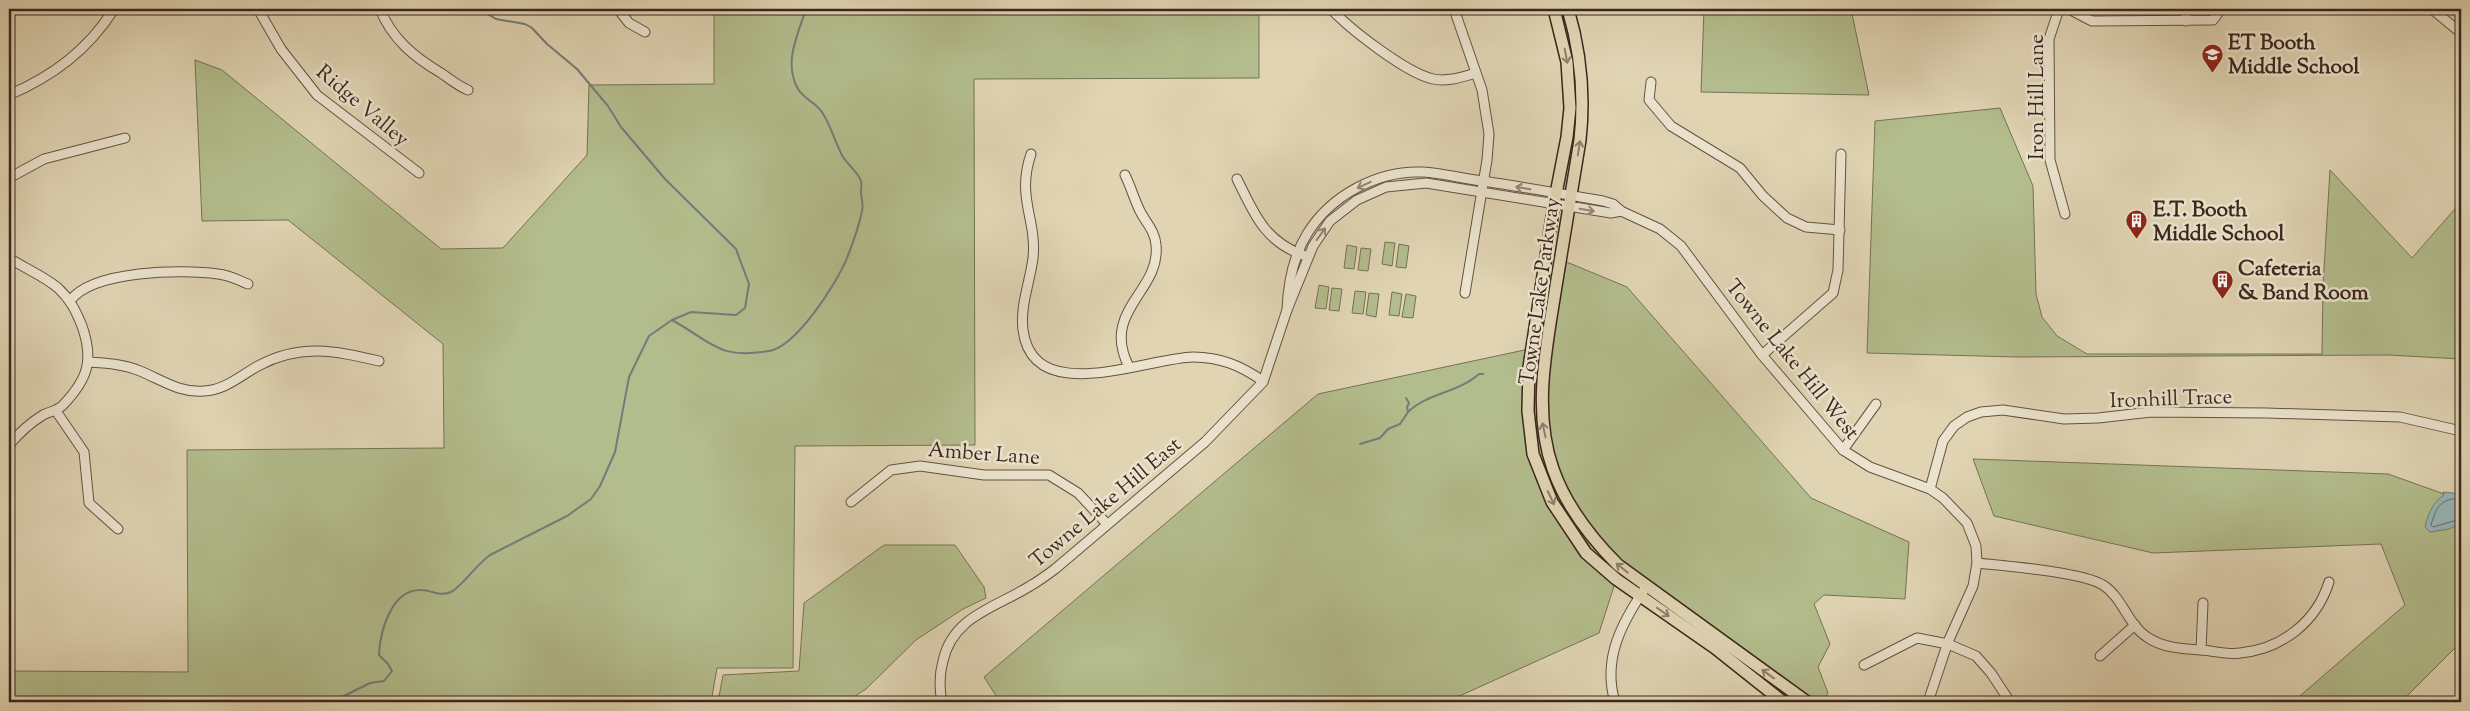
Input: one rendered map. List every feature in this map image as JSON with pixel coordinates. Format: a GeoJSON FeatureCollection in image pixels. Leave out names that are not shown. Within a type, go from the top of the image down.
{"type":"FeatureCollection","features":[{"type":"Feature","properties":{"kind":"main road","name":"Towne Lake Parkway"},"geometry":{"type":"LineString","coordinates":[[1554,9],[1567,62],[1570,94],[1567,137],[1555,199],[1529,367],[1528,411],[1533,454],[1552,502],[1586,553],[1616,580],[1643,591],[1807,702]]}},
{"type":"Feature","properties":{"kind":"main road","name":"Towne Lake Parkway"},"geometry":{"type":"LineString","coordinates":[[1568,9],[1577,42],[1583,90],[1582,122],[1544,363],[1544,428],[1553,469],[1577,517],[1596,543],[1618,566],[1643,591],[1783,702]]}},
{"type":"Feature","properties":{"kind":"street"},"geometry":{"type":"LineString","coordinates":[[9,95],[42,80],[70,60],[93,38],[114,9]]}},
{"type":"Feature","properties":{"kind":"street","name":"Ridge Valley"},"geometry":{"type":"LineString","coordinates":[[258,9],[281,49],[317,95],[419,173]]}},
{"type":"Feature","properties":{"kind":"street"},"geometry":{"type":"LineString","coordinates":[[380,9],[386,24],[401,44],[425,64],[468,90]]}},
{"type":"Feature","properties":{"kind":"street"},"geometry":{"type":"LineString","coordinates":[[618,9],[629,23],[645,32]]}},
{"type":"Feature","properties":{"kind":"street"},"geometry":{"type":"LineString","coordinates":[[1330,9],[1351,28],[1424,75],[1442,80],[1476,73]]}},
{"type":"Feature","properties":{"kind":"street"},"geometry":{"type":"LineString","coordinates":[[1454,9],[1486,105],[1489,146],[1465,294]]}},
{"type":"Feature","properties":{"kind":"street","name":"Iron Hill Lane"},"geometry":{"type":"LineString","coordinates":[[2059,9],[2049,39],[2050,160],[2065,214]]}},
{"type":"Feature","properties":{"kind":"street"},"geometry":{"type":"LineString","coordinates":[[2069,9],[2092,21],[2186,22],[2213,20],[2221,9]]}},
{"type":"Feature","properties":{"kind":"street"},"geometry":{"type":"LineString","coordinates":[[2186,9],[2186,22]]}},
{"type":"Feature","properties":{"kind":"street"},"geometry":{"type":"LineString","coordinates":[[2432,9],[2461,33]]}},
{"type":"Feature","properties":{"kind":"street"},"geometry":{"type":"LineString","coordinates":[[1651,82],[1649,100],[1672,126],[1740,168],[1763,196],[1787,218],[1806,227],[1840,230]]}},
{"type":"Feature","properties":{"kind":"street"},"geometry":{"type":"LineString","coordinates":[[9,178],[44,159],[125,138]]}},
{"type":"Feature","properties":{"kind":"street"},"geometry":{"type":"LineString","coordinates":[[1031,154],[1024,192],[1032,237],[1033,256],[1025,292],[1023,329],[1028,347],[1040,361],[1048,367],[1065,373],[1084,374],[1184,357],[1212,358],[1239,366],[1264,381]]}},
{"type":"Feature","properties":{"kind":"street"},"geometry":{"type":"LineString","coordinates":[[1762,355],[1833,292],[1838,270],[1841,154]]}},
{"type":"Feature","properties":{"kind":"street","name":"Towne Lake Hill East"},"geometry":{"type":"LineString","coordinates":[[1287,310],[1288,285],[1298,253],[1307,234],[1322,214],[1339,199],[1363,184],[1384,176],[1422,172],[1484,182],[1555,199]]}},
{"type":"Feature","properties":{"kind":"street"},"geometry":{"type":"LineString","coordinates":[[1125,175],[1141,214],[1152,229],[1157,247],[1151,274],[1125,315],[1123,343],[1125,359],[1129,367]]}},
{"type":"Feature","properties":{"kind":"street"},"geometry":{"type":"LineString","coordinates":[[1237,179],[1257,219],[1268,234],[1278,244],[1308,257]]}},
{"type":"Feature","properties":{"kind":"street","name":"Towne Lake Hill East"},"geometry":{"type":"LineString","coordinates":[[942,702],[940,674],[945,652],[952,637],[961,626],[994,605],[1030,587],[1055,569],[1205,442],[1264,381],[1287,310],[1316,240],[1330,221],[1356,200],[1386,187],[1420,183],[1481,192],[1570,201]]}},
{"type":"Feature","properties":{"kind":"street","name":"Towne Lake Hill West"},"geometry":{"type":"LineString","coordinates":[[1570,201],[1614,204],[1621,211],[1660,229],[1681,246],[1762,355],[1843,450],[1870,467],[1930,489],[1943,498],[1967,524],[1976,546],[1977,563],[1973,586],[1948,644],[1928,702]]}},
{"type":"Feature","properties":{"kind":"street"},"geometry":{"type":"LineString","coordinates":[[9,258],[57,288],[70,301],[77,311],[89,346],[88,362],[79,386],[56,411],[44,415],[25,427],[9,445]]}},
{"type":"Feature","properties":{"kind":"street"},"geometry":{"type":"LineString","coordinates":[[70,301],[84,288],[102,280],[127,275],[186,272],[219,274],[248,284]]}},
{"type":"Feature","properties":{"kind":"street"},"geometry":{"type":"LineString","coordinates":[[88,362],[120,364],[141,371],[173,387],[201,392],[224,387],[259,366],[286,353],[312,350],[331,351],[379,361]]}},
{"type":"Feature","properties":{"kind":"street"},"geometry":{"type":"LineString","coordinates":[[1843,450],[1876,404]]}},
{"type":"Feature","properties":{"kind":"street","name":"Ironhill Trace"},"geometry":{"type":"LineString","coordinates":[[1930,489],[1942,441],[1954,426],[1967,417],[1981,412],[2003,410],[2064,419],[2098,418],[2151,412],[2391,417],[2461,431]]}},
{"type":"Feature","properties":{"kind":"street"},"geometry":{"type":"LineString","coordinates":[[56,411],[84,452],[89,503],[118,529]]}},
{"type":"Feature","properties":{"kind":"street","name":"Amber Lane"},"geometry":{"type":"LineString","coordinates":[[851,502],[891,470],[910,467],[920,466],[984,475],[1049,475],[1078,493],[1107,524]]}},
{"type":"Feature","properties":{"kind":"street"},"geometry":{"type":"LineString","coordinates":[[1977,563],[2027,569],[2094,581],[2104,586],[2119,600],[2135,625],[2146,636],[2157,643],[2238,654],[2270,648],[2307,622],[2329,582]]}},
{"type":"Feature","properties":{"kind":"street"},"geometry":{"type":"LineString","coordinates":[[1614,702],[1610,670],[1612,651],[1621,627],[1643,591]]}},
{"type":"Feature","properties":{"kind":"street"},"geometry":{"type":"LineString","coordinates":[[2201,650],[2203,603]]}},
{"type":"Feature","properties":{"kind":"street"},"geometry":{"type":"LineString","coordinates":[[2100,656],[2135,625]]}},
{"type":"Feature","properties":{"kind":"street"},"geometry":{"type":"LineString","coordinates":[[1864,665],[1917,638],[1948,644],[1976,656],[1991,673],[2010,702]]}},
{"type":"Feature","properties":{"kind":"green space"},"geometry":{"type":"Polygon","coordinates":[[[714,9],[1259,9],[1259,78],[974,79],[975,445],[795,446],[793,668],[717,668],[711,702],[9,702],[9,671],[188,672],[187,450],[444,448],[443,344],[288,220],[202,221],[195,60],[222,70],[441,249],[503,248],[587,155],[589,85],[714,84],[714,9]]]}},
{"type":"Feature","properties":{"kind":"green space"},"geometry":{"type":"Polygon","coordinates":[[[1704,9],[1851,9],[1869,95],[1701,92],[1704,9]]]}},
{"type":"Feature","properties":{"kind":"green space"},"geometry":{"type":"Polygon","coordinates":[[[2000,108],[2033,186],[2036,294],[2042,317],[2057,336],[2087,354],[2322,354],[2323,286],[2330,170],[2412,258],[2461,202],[2461,359],[2388,355],[2017,357],[1867,353],[1875,121],[2000,108]]]}},
{"type":"Feature","properties":{"kind":"green space"},"geometry":{"type":"Polygon","coordinates":[[[1385,242],[1395,243],[1392,266],[1382,264],[1385,242]]]}},
{"type":"Feature","properties":{"kind":"green space"},"geometry":{"type":"Polygon","coordinates":[[[1399,244],[1409,246],[1406,268],[1396,267],[1399,244]]]}},
{"type":"Feature","properties":{"kind":"green space"},"geometry":{"type":"Polygon","coordinates":[[[1347,245],[1357,247],[1354,269],[1344,268],[1347,245]]]}},
{"type":"Feature","properties":{"kind":"green space"},"geometry":{"type":"Polygon","coordinates":[[[1361,248],[1371,249],[1368,271],[1358,270],[1361,248]]]}},
{"type":"Feature","properties":{"kind":"green space"},"geometry":{"type":"Polygon","coordinates":[[[1557,258],[1627,287],[1811,498],[1909,542],[1905,599],[1824,595],[1814,604],[1830,644],[1818,667],[1828,693],[1822,702],[1779,702],[1616,580],[1599,633],[1446,702],[1000,702],[984,677],[1318,394],[1534,348],[1557,258]]]}},
{"type":"Feature","properties":{"kind":"green space"},"geometry":{"type":"Polygon","coordinates":[[[1319,285],[1329,287],[1326,309],[1315,308],[1319,285]]]}},
{"type":"Feature","properties":{"kind":"green space"},"geometry":{"type":"Polygon","coordinates":[[[1332,288],[1342,289],[1339,311],[1329,310],[1332,288]]]}},
{"type":"Feature","properties":{"kind":"green space"},"geometry":{"type":"Polygon","coordinates":[[[1355,291],[1366,292],[1363,314],[1352,313],[1355,291]]]}},
{"type":"Feature","properties":{"kind":"green space"},"geometry":{"type":"Polygon","coordinates":[[[1392,292],[1402,294],[1399,316],[1389,315],[1392,292]]]}},
{"type":"Feature","properties":{"kind":"green space"},"geometry":{"type":"Polygon","coordinates":[[[1369,293],[1379,294],[1376,317],[1366,315],[1369,293]]]}},
{"type":"Feature","properties":{"kind":"green space"},"geometry":{"type":"Polygon","coordinates":[[[1406,294],[1416,296],[1413,318],[1402,317],[1406,294]]]}},
{"type":"Feature","properties":{"kind":"green space"},"geometry":{"type":"Polygon","coordinates":[[[1973,459],[2388,474],[2461,500],[2461,642],[2401,702],[2293,702],[2405,605],[2381,544],[2153,553],[1994,516],[1973,459]]]}},
{"type":"Feature","properties":{"kind":"green space"},"geometry":{"type":"Polygon","coordinates":[[[884,545],[955,545],[984,587],[986,598],[963,609],[916,640],[866,689],[846,702],[718,702],[723,675],[799,671],[804,603],[884,545]]]}},
{"type":"Feature","properties":{"kind":"water"},"geometry":{"type":"Polygon","coordinates":[[[2443,492],[2461,494],[2461,523],[2449,529],[2430,532],[2425,527],[2434,505],[2444,495],[2443,492]]]}},
{"type":"Feature","properties":{"kind":"waterway"},"geometry":{"type":"LineString","coordinates":[[337,702],[340,698],[370,683],[384,681],[392,671],[379,655],[380,646],[389,614],[402,596],[421,590],[439,594],[451,592],[490,555],[567,516],[591,499],[600,486],[615,452],[629,377],[649,336],[672,320],[691,312],[736,315],[745,308],[749,284],[736,249],[665,179],[621,127],[608,106],[577,69],[547,44],[532,28],[525,24],[496,19],[479,9]]}},
{"type":"Feature","properties":{"kind":"waterway"},"geometry":{"type":"LineString","coordinates":[[672,320],[707,342],[726,351],[738,353],[769,351],[780,347],[803,326],[825,297],[847,258],[863,209],[861,182],[858,175],[843,157],[822,112],[800,92],[794,79],[792,69],[793,49],[806,9]]}},
{"type":"Feature","properties":{"kind":"waterway"},"geometry":{"type":"LineString","coordinates":[[1408,412],[1424,401],[1462,385],[1479,374],[1483,374]]}},
{"type":"Feature","properties":{"kind":"waterway"},"geometry":{"type":"LineString","coordinates":[[1360,444],[1380,438],[1388,429],[1400,424],[1408,412],[1407,407],[1409,403],[1406,398]]}},
{"type":"Feature","properties":{"kind":"place","name":"ET Booth Middle School"},"geometry":{"type":"Point","coordinates":[2212,73]}},
{"type":"Feature","properties":{"kind":"place","name":"E.T. Booth Middle School"},"geometry":{"type":"Point","coordinates":[2137,240]}},
{"type":"Feature","properties":{"kind":"place","name":"Cafeteria & Band Room"},"geometry":{"type":"Point","coordinates":[2222,299]}}]}
